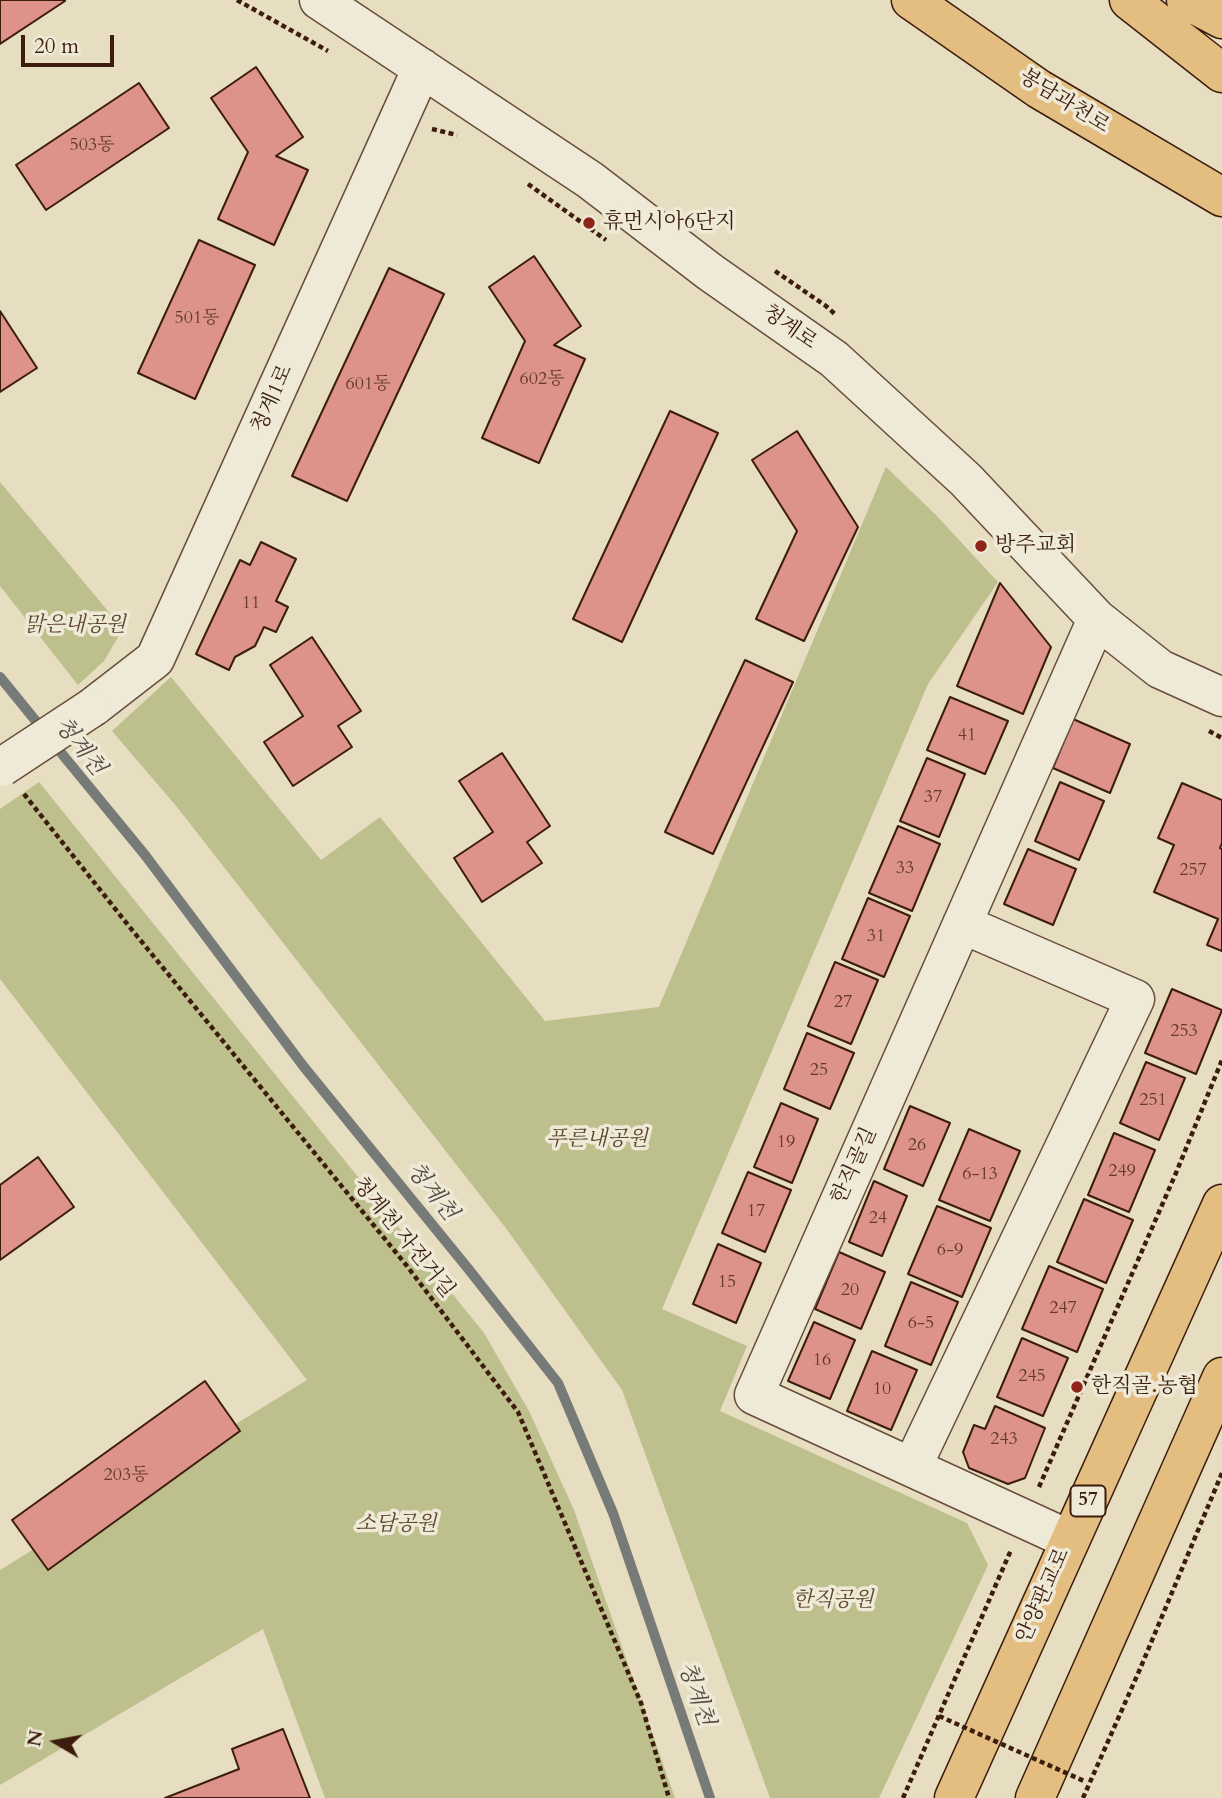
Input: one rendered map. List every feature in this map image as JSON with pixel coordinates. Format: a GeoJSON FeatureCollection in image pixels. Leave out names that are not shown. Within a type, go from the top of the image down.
{"type":"FeatureCollection","features":[{"type":"Feature","properties":{"kind":"main road","name":"봉담과천로"},"geometry":{"type":"LineString","coordinates":[[911,0],[1039,89],[1222,197]]}},
{"type":"Feature","properties":{"kind":"main road"},"geometry":{"type":"LineString","coordinates":[[1129,0],[1222,73]]}},
{"type":"Feature","properties":{"kind":"main road"},"geometry":{"type":"LineString","coordinates":[[1186,0],[1222,19]]}},
{"type":"Feature","properties":{"kind":"main road","name":"안양판교로"},"geometry":{"type":"LineString","coordinates":[[954,1798],[1222,1204]]}},
{"type":"Feature","properties":{"kind":"main road"},"geometry":{"type":"LineString","coordinates":[[1035,1798],[1222,1377]]}},
{"type":"Feature","properties":{"kind":"street","name":"청계로"},"geometry":{"type":"LineString","coordinates":[[319,0],[590,180],[710,272],[834,359],[966,480],[1097,619],[1211,711]]}},
{"type":"Feature","properties":{"kind":"street","name":"청계1로"},"geometry":{"type":"LineString","coordinates":[[6,773],[155,659],[422,68]]}},
{"type":"Feature","properties":{"kind":"street","name":"한직골길"},"geometry":{"type":"LineString","coordinates":[[1070,1540],[754,1395],[1097,619]]}},
{"type":"Feature","properties":{"kind":"street"},"geometry":{"type":"LineString","coordinates":[[912,1467],[1135,999],[961,924]]}},
{"type":"Feature","properties":{"kind":"path"},"geometry":{"type":"LineString","coordinates":[[237,0],[339,58]]}},
{"type":"Feature","properties":{"kind":"path"},"geometry":{"type":"LineString","coordinates":[[402,113],[435,131],[461,136]]}},
{"type":"Feature","properties":{"kind":"path"},"geometry":{"type":"LineString","coordinates":[[518,177],[609,242]]}},
{"type":"Feature","properties":{"kind":"path"},"geometry":{"type":"LineString","coordinates":[[1211,711],[1222,738]]}},
{"type":"Feature","properties":{"kind":"path","name":"청계천 자전거길"},"geometry":{"type":"LineString","coordinates":[[6,773],[407,1266],[518,1412],[641,1703],[669,1798]]}},
{"type":"Feature","properties":{"kind":"path"},"geometry":{"type":"LineString","coordinates":[[903,1798],[1176,1173],[1222,1060]]}},
{"type":"Feature","properties":{"kind":"path"},"geometry":{"type":"LineString","coordinates":[[1083,1798],[1222,1473]]}},
{"type":"Feature","properties":{"kind":"path"},"geometry":{"type":"LineString","coordinates":[[939,1716],[1084,1781]]}},
{"type":"Feature","properties":{"kind":"green space","name":"푸른내공원"},"geometry":{"type":"Polygon","coordinates":[[[886,467],[936,515],[998,582],[928,684],[662,1309],[747,1346],[720,1411],[967,1523],[988,1565],[879,1798],[770,1798],[622,1390],[505,1227],[177,807],[112,731],[171,677],[321,860],[380,817],[545,1021],[659,1007],[886,467]]]}},
{"type":"Feature","properties":{"kind":"green space","name":"맑은내공원"},"geometry":{"type":"Polygon","coordinates":[[[0,482],[123,629],[104,661],[78,685],[0,586],[0,482]]]}},
{"type":"Feature","properties":{"kind":"green space","name":"소담공원"},"geometry":{"type":"Polygon","coordinates":[[[39,782],[484,1333],[529,1411],[574,1510],[675,1798],[325,1798],[263,1629],[0,1785],[0,1570],[307,1380],[0,979],[0,809],[39,782]]]}},
{"type":"Feature","properties":{"kind":"building"},"geometry":{"type":"Polygon","coordinates":[[[0,0],[65,0],[65,1],[0,44],[0,0]]]}},
{"type":"Feature","properties":{"kind":"building"},"geometry":{"type":"Polygon","coordinates":[[[256,67],[303,137],[276,156],[308,170],[274,245],[218,219],[248,152],[211,98],[256,67]]]}},
{"type":"Feature","properties":{"kind":"building"},"geometry":{"type":"Polygon","coordinates":[[[139,83],[169,128],[46,210],[16,165],[139,83]]]}},
{"type":"Feature","properties":{"kind":"building"},"geometry":{"type":"Polygon","coordinates":[[[199,240],[255,265],[195,399],[138,373],[199,240]]]}},
{"type":"Feature","properties":{"kind":"building"},"geometry":{"type":"Polygon","coordinates":[[[534,256],[581,326],[554,345],[585,359],[539,463],[482,438],[525,341],[489,287],[534,256]]]}},
{"type":"Feature","properties":{"kind":"building"},"geometry":{"type":"Polygon","coordinates":[[[389,268],[444,294],[347,501],[292,476],[389,268]]]}},
{"type":"Feature","properties":{"kind":"building"},"geometry":{"type":"Polygon","coordinates":[[[0,311],[37,368],[0,392],[0,311]]]}},
{"type":"Feature","properties":{"kind":"building"},"geometry":{"type":"Polygon","coordinates":[[[670,411],[718,433],[622,642],[573,619],[670,411]]]}},
{"type":"Feature","properties":{"kind":"building"},"geometry":{"type":"Polygon","coordinates":[[[797,431],[858,527],[804,641],[756,619],[797,531],[752,460],[797,431]]]}},
{"type":"Feature","properties":{"kind":"building"},"geometry":{"type":"Polygon","coordinates":[[[261,542],[296,559],[276,601],[288,607],[276,632],[264,627],[255,646],[235,657],[229,670],[196,654],[240,560],[250,565],[261,542]]]}},
{"type":"Feature","properties":{"kind":"building"},"geometry":{"type":"Polygon","coordinates":[[[1000,583],[1051,647],[1023,714],[957,686],[1000,583]]]}},
{"type":"Feature","properties":{"kind":"building"},"geometry":{"type":"Polygon","coordinates":[[[312,637],[361,711],[338,726],[352,747],[293,786],[264,742],[303,716],[270,665],[312,637]]]}},
{"type":"Feature","properties":{"kind":"building"},"geometry":{"type":"Polygon","coordinates":[[[745,660],[793,682],[713,854],[665,832],[745,660]]]}},
{"type":"Feature","properties":{"kind":"building"},"geometry":{"type":"Polygon","coordinates":[[[950,697],[1008,721],[985,774],[927,750],[950,697]]]}},
{"type":"Feature","properties":{"kind":"building"},"geometry":{"type":"Polygon","coordinates":[[[1073,719],[1130,744],[1110,793],[1053,768],[1073,719]]]}},
{"type":"Feature","properties":{"kind":"building"},"geometry":{"type":"Polygon","coordinates":[[[502,753],[550,826],[527,842],[542,863],[482,902],[454,858],[493,832],[459,781],[502,753]]]}},
{"type":"Feature","properties":{"kind":"building"},"geometry":{"type":"Polygon","coordinates":[[[927,758],[965,774],[939,837],[900,821],[927,758]]]}},
{"type":"Feature","properties":{"kind":"building"},"geometry":{"type":"Polygon","coordinates":[[[1060,782],[1104,801],[1079,860],[1035,841],[1060,782]]]}},
{"type":"Feature","properties":{"kind":"building"},"geometry":{"type":"Polygon","coordinates":[[[1182,783],[1222,800],[1222,951],[1207,945],[1218,919],[1154,892],[1174,845],[1158,838],[1182,783]]]}},
{"type":"Feature","properties":{"kind":"building"},"geometry":{"type":"Polygon","coordinates":[[[898,826],[940,844],[912,911],[869,893],[898,826]]]}},
{"type":"Feature","properties":{"kind":"building"},"geometry":{"type":"Polygon","coordinates":[[[1028,849],[1076,869],[1053,925],[1004,904],[1028,849]]]}},
{"type":"Feature","properties":{"kind":"building"},"geometry":{"type":"Polygon","coordinates":[[[868,898],[910,916],[884,977],[842,959],[868,898]]]}},
{"type":"Feature","properties":{"kind":"building"},"geometry":{"type":"Polygon","coordinates":[[[835,962],[878,980],[851,1044],[808,1026],[835,962]]]}},
{"type":"Feature","properties":{"kind":"building"},"geometry":{"type":"Polygon","coordinates":[[[1172,989],[1222,1010],[1196,1074],[1145,1053],[1172,989]]]}},
{"type":"Feature","properties":{"kind":"building"},"geometry":{"type":"Polygon","coordinates":[[[807,1033],[854,1053],[830,1109],[784,1089],[807,1033]]]}},
{"type":"Feature","properties":{"kind":"building"},"geometry":{"type":"Polygon","coordinates":[[[1146,1062],[1185,1078],[1159,1140],[1120,1123],[1146,1062]]]}},
{"type":"Feature","properties":{"kind":"building"},"geometry":{"type":"Polygon","coordinates":[[[781,1103],[818,1119],[792,1183],[754,1167],[781,1103]]]}},
{"type":"Feature","properties":{"kind":"building"},"geometry":{"type":"Polygon","coordinates":[[[910,1106],[950,1123],[923,1186],[884,1169],[910,1106]]]}},
{"type":"Feature","properties":{"kind":"building"},"geometry":{"type":"Polygon","coordinates":[[[969,1129],[1020,1151],[990,1221],[939,1200],[969,1129]]]}},
{"type":"Feature","properties":{"kind":"building"},"geometry":{"type":"Polygon","coordinates":[[[1114,1133],[1155,1150],[1129,1212],[1088,1195],[1114,1133]]]}},
{"type":"Feature","properties":{"kind":"building"},"geometry":{"type":"Polygon","coordinates":[[[38,1157],[74,1207],[0,1260],[0,1185],[38,1157]]]}},
{"type":"Feature","properties":{"kind":"building"},"geometry":{"type":"Polygon","coordinates":[[[748,1172],[791,1190],[765,1252],[722,1233],[748,1172]]]}},
{"type":"Feature","properties":{"kind":"building"},"geometry":{"type":"Polygon","coordinates":[[[874,1181],[907,1196],[882,1256],[849,1242],[874,1181]]]}},
{"type":"Feature","properties":{"kind":"building"},"geometry":{"type":"Polygon","coordinates":[[[1084,1199],[1133,1220],[1106,1283],[1057,1262],[1084,1199]]]}},
{"type":"Feature","properties":{"kind":"building"},"geometry":{"type":"Polygon","coordinates":[[[937,1206],[991,1228],[962,1297],[908,1274],[937,1206]]]}},
{"type":"Feature","properties":{"kind":"building"},"geometry":{"type":"Polygon","coordinates":[[[718,1244],[761,1263],[736,1323],[693,1304],[718,1244]]]}},
{"type":"Feature","properties":{"kind":"building"},"geometry":{"type":"Polygon","coordinates":[[[839,1252],[885,1272],[861,1329],[815,1309],[839,1252]]]}},
{"type":"Feature","properties":{"kind":"building"},"geometry":{"type":"Polygon","coordinates":[[[1049,1266],[1103,1289],[1077,1352],[1022,1329],[1049,1266]]]}},
{"type":"Feature","properties":{"kind":"building"},"geometry":{"type":"Polygon","coordinates":[[[911,1282],[958,1302],[931,1365],[885,1346],[911,1282]]]}},
{"type":"Feature","properties":{"kind":"building"},"geometry":{"type":"Polygon","coordinates":[[[814,1322],[855,1340],[830,1399],[788,1381],[814,1322]]]}},
{"type":"Feature","properties":{"kind":"building"},"geometry":{"type":"Polygon","coordinates":[[[1022,1338],[1068,1358],[1043,1416],[997,1397],[1022,1338]]]}},
{"type":"Feature","properties":{"kind":"building"},"geometry":{"type":"Polygon","coordinates":[[[872,1351],[917,1370],[891,1430],[847,1411],[872,1351]]]}},
{"type":"Feature","properties":{"kind":"building"},"geometry":{"type":"Polygon","coordinates":[[[205,1381],[240,1431],[48,1570],[12,1520],[205,1381]]]}},
{"type":"Feature","properties":{"kind":"building"},"geometry":{"type":"Polygon","coordinates":[[[995,1406],[1045,1428],[1025,1478],[1008,1484],[969,1468],[963,1452],[974,1425],[985,1429],[995,1406]]]}},
{"type":"Feature","properties":{"kind":"building"},"geometry":{"type":"Polygon","coordinates":[[[283,1729],[310,1798],[165,1798],[239,1769],[232,1749],[283,1729]]]}},
{"type":"Feature","properties":{"kind":"waterway","name":"청계천"},"geometry":{"type":"LineString","coordinates":[[0,677],[44,731]]}},
{"type":"Feature","properties":{"kind":"waterway","name":"청계천"},"geometry":{"type":"LineString","coordinates":[[53,743],[145,855],[304,1067],[558,1383],[613,1513],[710,1798]]}},
{"type":"Feature","properties":{"kind":"place","name":"휴먼시아6단지"},"geometry":{"type":"Point","coordinates":[589,223]}},
{"type":"Feature","properties":{"kind":"place","name":"방주교회"},"geometry":{"type":"Point","coordinates":[981,546]}},
{"type":"Feature","properties":{"kind":"place","name":"한직골.농협"},"geometry":{"type":"Point","coordinates":[1077,1387]}},
{"type":"Feature","properties":{"kind":"park label","name":"한직공원"},"geometry":{"type":"Point","coordinates":[833,1601]}}]}
